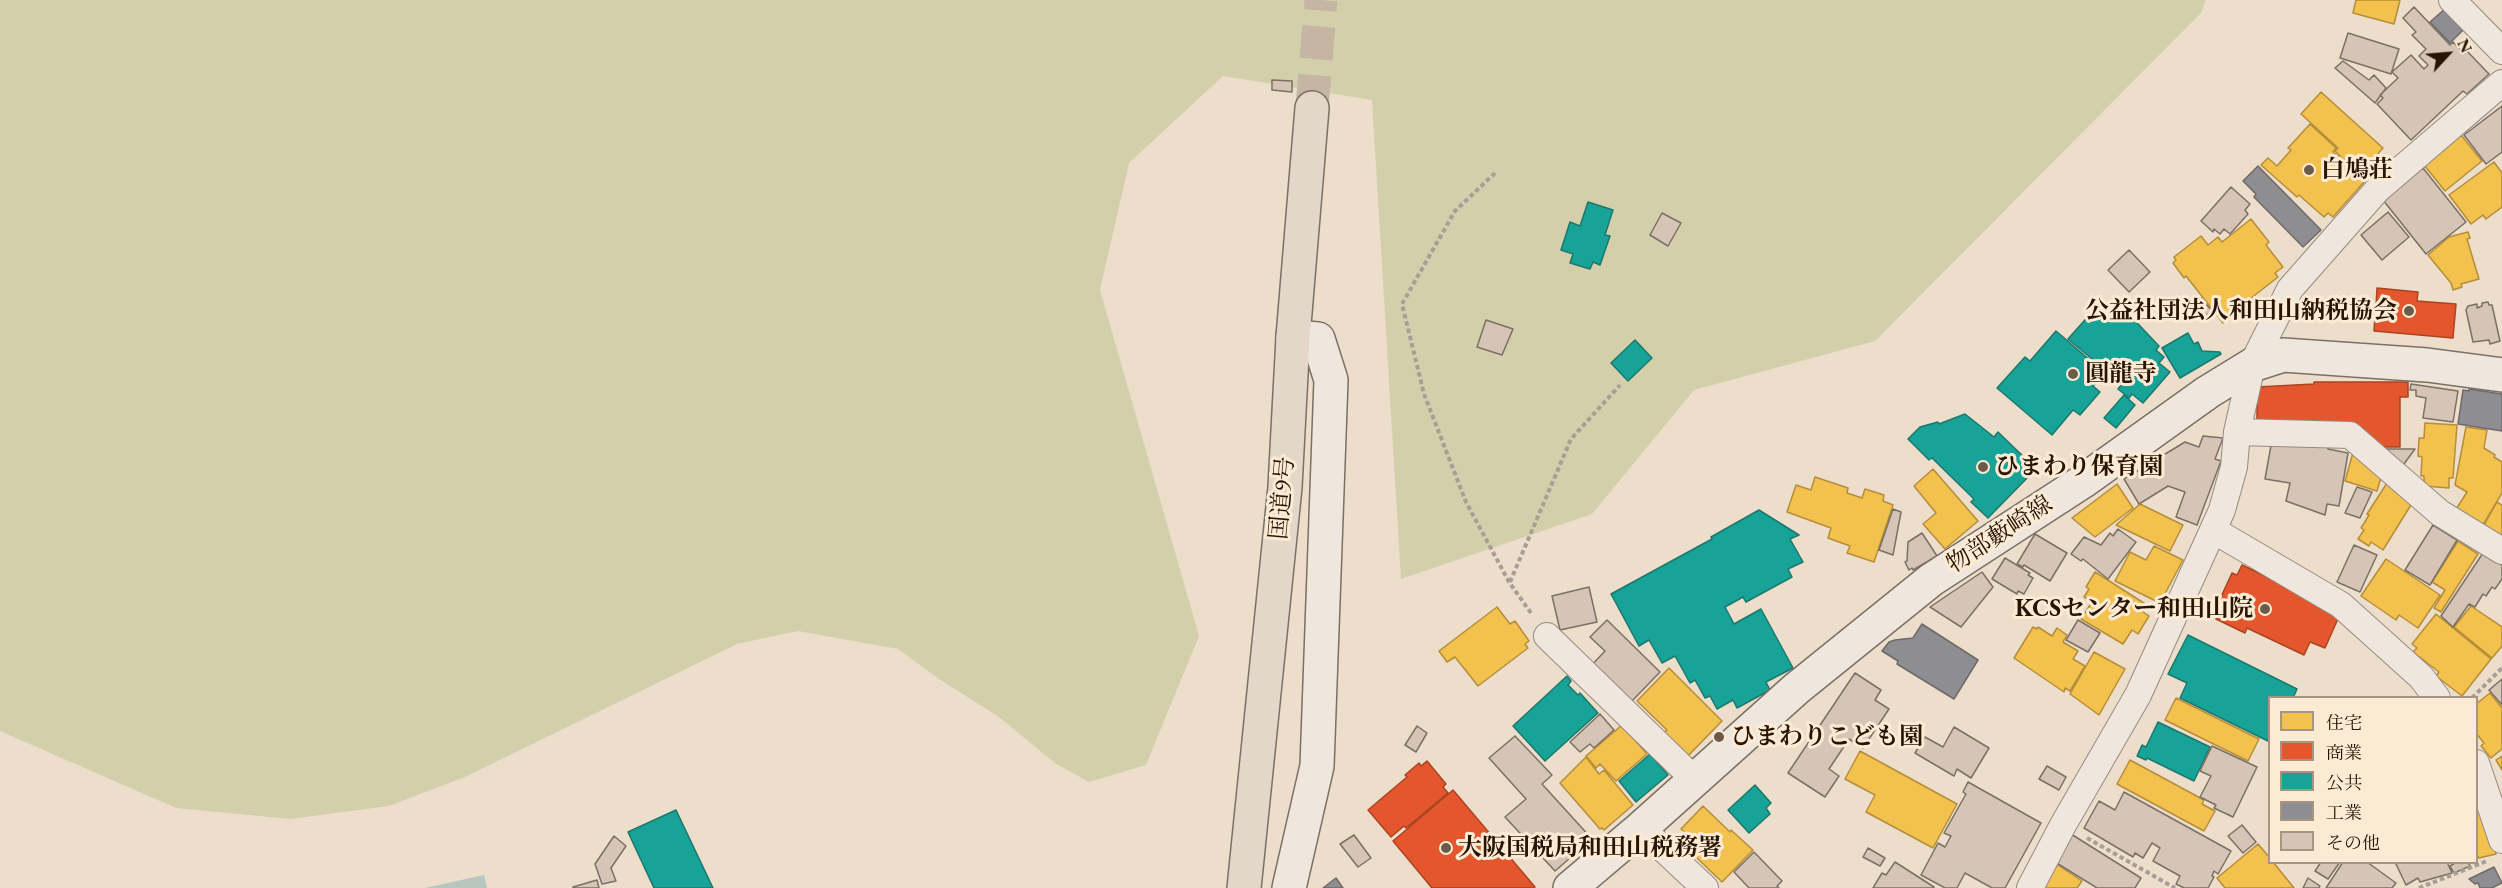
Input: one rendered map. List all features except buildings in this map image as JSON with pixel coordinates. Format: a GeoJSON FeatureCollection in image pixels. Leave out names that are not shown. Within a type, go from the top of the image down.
{"type":"FeatureCollection","features":[{"type":"Feature","properties":{"kind":"highway","name":"国道9号"},"geometry":{"type":"LineString","coordinates":[[1244,888],[1285,487],[1293,337],[1312,108]]}},
{"type":"Feature","properties":{"kind":"main road"},"geometry":{"type":"LineString","coordinates":[[1289,888],[1317,766],[1331,380],[1317,339],[1293,337]]}},
{"type":"Feature","properties":{"kind":"main road","name":"物部藪崎線"},"geometry":{"type":"LineString","coordinates":[[1570,888],[1796,690],[1931,580],[2082,482],[2208,392],[2252,365],[2283,355],[2427,365],[2502,375]]}},
{"type":"Feature","properties":{"kind":"street"},"geometry":{"type":"LineString","coordinates":[[2452,0],[2502,51]]}},
{"type":"Feature","properties":{"kind":"street"},"geometry":{"type":"LineString","coordinates":[[2030,888],[2063,825],[2138,695],[2222,510],[2234,467],[2237,432],[2252,365],[2290,289],[2378,189],[2502,83]]}},
{"type":"Feature","properties":{"kind":"street"},"geometry":{"type":"LineString","coordinates":[[2237,432],[2350,435],[2440,513],[2502,551]]}},
{"type":"Feature","properties":{"kind":"street"},"geometry":{"type":"LineString","coordinates":[[2213,530],[2341,605],[2421,677],[2436,696]]}},
{"type":"Feature","properties":{"kind":"street"},"geometry":{"type":"LineString","coordinates":[[1547,636],[1694,780]]}},
{"type":"Feature","properties":{"kind":"street"},"geometry":{"type":"LineString","coordinates":[[2478,768],[2489,794],[2497,850]]}},
{"type":"Feature","properties":{"kind":"street"},"geometry":{"type":"LineString","coordinates":[[1641,828],[1705,888]]}},
{"type":"Feature","properties":{"kind":"path"},"geometry":{"type":"LineString","coordinates":[[1496,174],[1455,211],[1402,304],[1424,394],[1466,502],[1509,582],[1547,636]]}},
{"type":"Feature","properties":{"kind":"path"},"geometry":{"type":"LineString","coordinates":[[1509,582],[1571,439],[1620,385]]}},
{"type":"Feature","properties":{"kind":"path"},"geometry":{"type":"LineString","coordinates":[[2474,696],[2502,668]]}},
{"type":"Feature","properties":{"kind":"path"},"geometry":{"type":"LineString","coordinates":[[2063,825],[2175,888]]}},
{"type":"Feature","properties":{"kind":"path"},"geometry":{"type":"LineString","coordinates":[[2478,859],[2497,850]]}},
{"type":"Feature","properties":{"kind":"path"},"geometry":{"type":"LineString","coordinates":[[2419,888],[2468,864]]}},
{"type":"Feature","properties":{"kind":"shaded area"},"geometry":{"type":"Polygon","coordinates":[[[0,0],[2206,0],[2201,13],[1875,341],[1694,390],[1592,514],[1401,579],[1372,100],[1223,76],[1129,163],[1100,290],[1199,636],[1146,765],[1089,782],[1056,764],[999,717],[939,679],[898,649],[798,631],[737,644],[467,776],[389,806],[290,819],[176,808],[0,731],[0,0]]]}},
{"type":"Feature","properties":{"kind":"shaded area"},"geometry":{"type":"Polygon","coordinates":[[[484,875],[487,888],[425,888],[484,875]]]}},
{"type":"Feature","properties":{"kind":"tunnel"},"geometry":{"type":"LineString","coordinates":[[1312,108],[1321,0]]}},
{"type":"Feature","properties":{"kind":"place","name":"白鳩荘"},"geometry":{"type":"Point","coordinates":[2309,170]}},
{"type":"Feature","properties":{"kind":"place","name":"公益社団法人和田山納税協会"},"geometry":{"type":"Point","coordinates":[2409,311]}},
{"type":"Feature","properties":{"kind":"place","name":"圓龍寺"},"geometry":{"type":"Point","coordinates":[2073,374]}},
{"type":"Feature","properties":{"kind":"place","name":"ひまわり保育園"},"geometry":{"type":"Point","coordinates":[1983,467]}},
{"type":"Feature","properties":{"kind":"place","name":"KCSセンター和田山院"},"geometry":{"type":"Point","coordinates":[2265,609]}},
{"type":"Feature","properties":{"kind":"place","name":"ひまわりこども園"},"geometry":{"type":"Point","coordinates":[1719,737]}},
{"type":"Feature","properties":{"kind":"place","name":"大阪国税局和田山税務署"},"geometry":{"type":"Point","coordinates":[1446,848]}}]}
